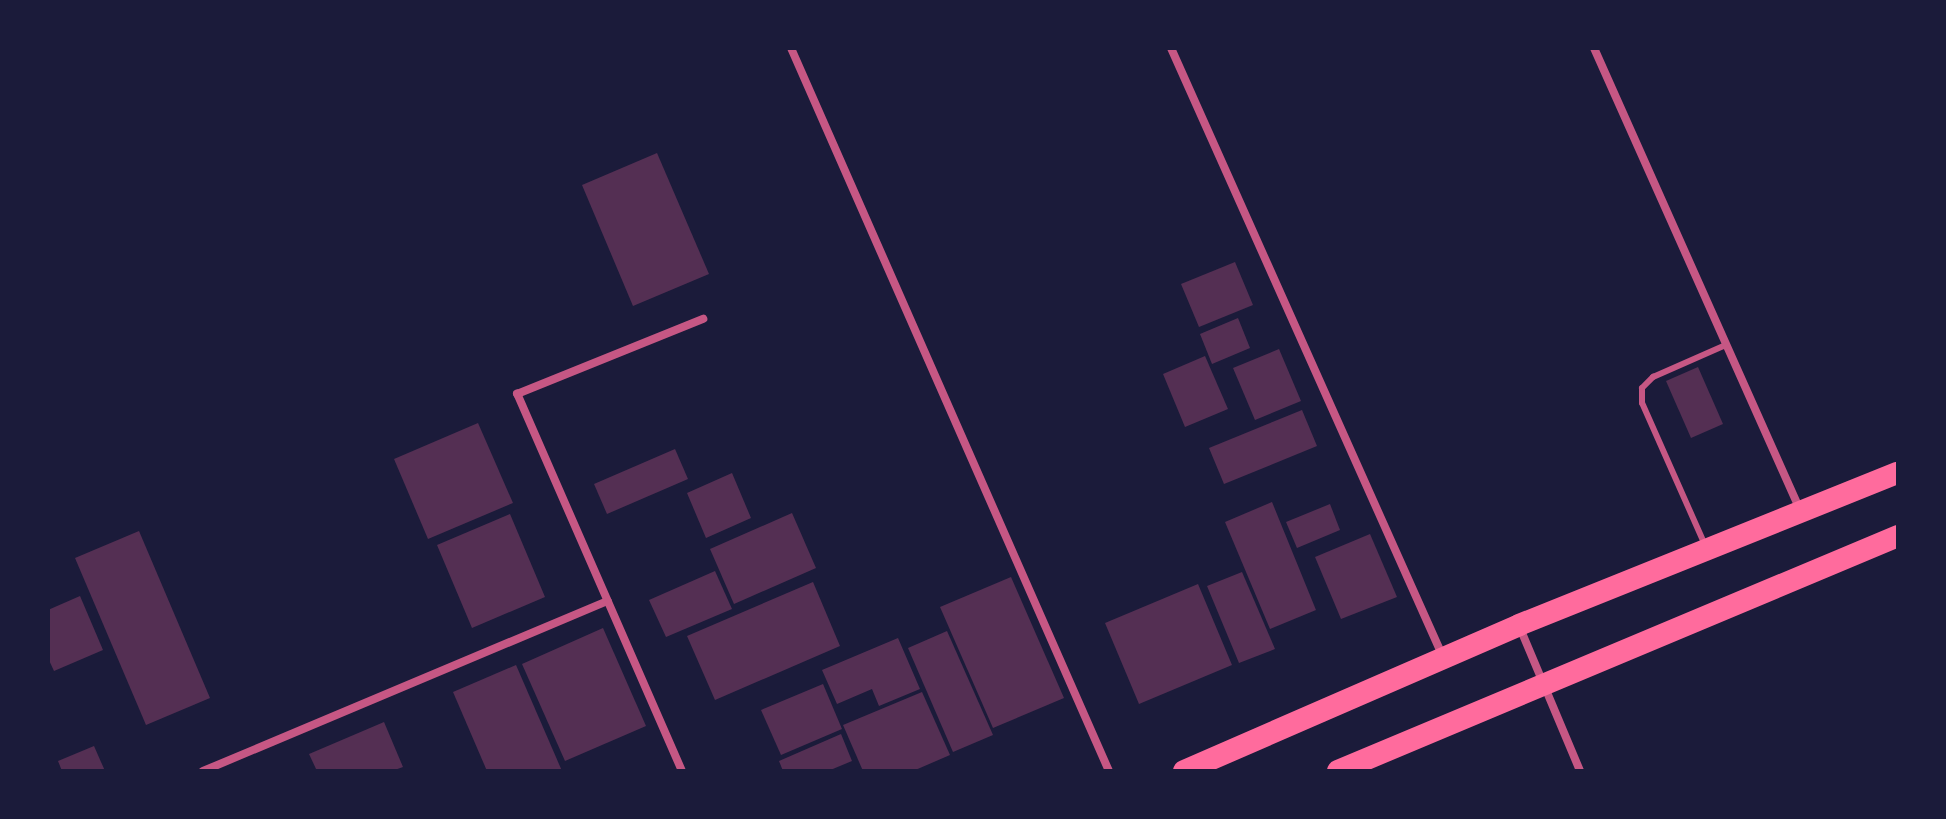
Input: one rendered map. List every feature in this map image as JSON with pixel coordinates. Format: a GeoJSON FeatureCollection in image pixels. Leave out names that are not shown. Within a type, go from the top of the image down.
{"type":"FeatureCollection","features":[{"type":"Feature","properties":{"kind":"highway"},"geometry":{"type":"LineString","coordinates":[[1184,771],[1519,625],[1898,473]]}},
{"type":"Feature","properties":{"kind":"highway"},"geometry":{"type":"LineString","coordinates":[[1338,771],[1898,536]]}},
{"type":"Feature","properties":{"kind":"street"},"geometry":{"type":"LineString","coordinates":[[791,48],[1109,771]]}},
{"type":"Feature","properties":{"kind":"street"},"geometry":{"type":"LineString","coordinates":[[1171,48],[1443,658]]}},
{"type":"Feature","properties":{"kind":"street"},"geometry":{"type":"LineString","coordinates":[[1594,48],[1801,513]]}},
{"type":"Feature","properties":{"kind":"street"},"geometry":{"type":"LineString","coordinates":[[682,771],[517,394],[703,319]]}},
{"type":"Feature","properties":{"kind":"street"},"geometry":{"type":"LineString","coordinates":[[203,771],[608,601]]}},
{"type":"Feature","properties":{"kind":"street"},"geometry":{"type":"LineString","coordinates":[[1519,625],[1580,771]]}},
{"type":"Feature","properties":{"kind":"lane"},"geometry":{"type":"LineString","coordinates":[[1707,549],[1642,403],[1642,388],[1653,377],[1726,345]]}},
{"type":"Feature","properties":{"kind":"building"},"geometry":{"type":"Polygon","coordinates":[[[657,153],[709,274],[633,306],[582,185],[657,153]]]}},
{"type":"Feature","properties":{"kind":"building"},"geometry":{"type":"Polygon","coordinates":[[[1235,262],[1253,305],[1199,327],[1181,284],[1235,262]]]}},
{"type":"Feature","properties":{"kind":"building"},"geometry":{"type":"Polygon","coordinates":[[[1238,318],[1250,348],[1212,364],[1200,334],[1238,318]]]}},
{"type":"Feature","properties":{"kind":"building"},"geometry":{"type":"Polygon","coordinates":[[[1279,349],[1301,401],[1255,420],[1233,368],[1279,349]]]}},
{"type":"Feature","properties":{"kind":"building"},"geometry":{"type":"Polygon","coordinates":[[[1205,356],[1228,409],[1185,427],[1163,374],[1205,356]]]}},
{"type":"Feature","properties":{"kind":"building"},"geometry":{"type":"Polygon","coordinates":[[[1698,367],[1723,424],[1691,438],[1666,381],[1698,367]]]}},
{"type":"Feature","properties":{"kind":"building"},"geometry":{"type":"Polygon","coordinates":[[[1302,410],[1317,446],[1224,484],[1209,448],[1302,410]]]}},
{"type":"Feature","properties":{"kind":"building"},"geometry":{"type":"Polygon","coordinates":[[[478,423],[513,503],[428,539],[394,459],[478,423]]]}},
{"type":"Feature","properties":{"kind":"building"},"geometry":{"type":"Polygon","coordinates":[[[675,449],[688,479],[607,514],[594,484],[675,449]]]}},
{"type":"Feature","properties":{"kind":"building"},"geometry":{"type":"Polygon","coordinates":[[[732,473],[751,518],[706,538],[687,493],[732,473]]]}},
{"type":"Feature","properties":{"kind":"building"},"geometry":{"type":"Polygon","coordinates":[[[1272,502],[1316,610],[1270,629],[1225,522],[1272,502]]]}},
{"type":"Feature","properties":{"kind":"building"},"geometry":{"type":"Polygon","coordinates":[[[1330,504],[1340,530],[1297,548],[1286,522],[1330,504]]]}},
{"type":"Feature","properties":{"kind":"building"},"geometry":{"type":"Polygon","coordinates":[[[792,513],[816,568],[734,604],[710,549],[792,513]]]}},
{"type":"Feature","properties":{"kind":"building"},"geometry":{"type":"Polygon","coordinates":[[[510,514],[545,597],[472,628],[437,545],[510,514]]]}},
{"type":"Feature","properties":{"kind":"building"},"geometry":{"type":"Polygon","coordinates":[[[139,531],[210,698],[146,725],[75,558],[139,531]]]}},
{"type":"Feature","properties":{"kind":"building"},"geometry":{"type":"Polygon","coordinates":[[[1370,534],[1397,597],[1341,619],[1315,557],[1370,534]]]}},
{"type":"Feature","properties":{"kind":"building"},"geometry":{"type":"Polygon","coordinates":[[[715,571],[732,609],[666,637],[649,600],[715,571]]]}},
{"type":"Feature","properties":{"kind":"building"},"geometry":{"type":"Polygon","coordinates":[[[1242,572],[1275,649],[1239,663],[1207,586],[1242,572]]]}},
{"type":"Feature","properties":{"kind":"building"},"geometry":{"type":"Polygon","coordinates":[[[1011,577],[1064,698],[993,728],[940,607],[1011,577]]]}},
{"type":"Feature","properties":{"kind":"building"},"geometry":{"type":"Polygon","coordinates":[[[813,582],[840,646],[715,700],[687,636],[813,582]]]}},
{"type":"Feature","properties":{"kind":"building"},"geometry":{"type":"Polygon","coordinates":[[[1198,584],[1232,665],[1139,704],[1105,623],[1198,584]]]}},
{"type":"Feature","properties":{"kind":"building"},"geometry":{"type":"Polygon","coordinates":[[[80,596],[103,650],[54,671],[48,658],[48,610],[80,596]]]}},
{"type":"Feature","properties":{"kind":"building"},"geometry":{"type":"Polygon","coordinates":[[[603,628],[646,726],[565,761],[522,664],[603,628]]]}},
{"type":"Feature","properties":{"kind":"building"},"geometry":{"type":"Polygon","coordinates":[[[947,631],[993,735],[953,752],[908,648],[947,631]]]}},
{"type":"Feature","properties":{"kind":"building"},"geometry":{"type":"Polygon","coordinates":[[[898,638],[920,689],[879,706],[872,689],[837,704],[822,670],[898,638]]]}},
{"type":"Feature","properties":{"kind":"building"},"geometry":{"type":"Polygon","coordinates":[[[516,665],[562,771],[487,771],[453,692],[516,665]]]}},
{"type":"Feature","properties":{"kind":"building"},"geometry":{"type":"Polygon","coordinates":[[[823,684],[842,729],[781,755],[761,710],[823,684]]]}},
{"type":"Feature","properties":{"kind":"building"},"geometry":{"type":"Polygon","coordinates":[[[922,692],[950,755],[913,771],[863,771],[843,725],[922,692]]]}},
{"type":"Feature","properties":{"kind":"building"},"geometry":{"type":"Polygon","coordinates":[[[384,722],[403,767],[392,771],[317,771],[309,754],[384,722]]]}},
{"type":"Feature","properties":{"kind":"building"},"geometry":{"type":"Polygon","coordinates":[[[841,734],[852,761],[828,771],[783,771],[779,761],[841,734]]]}},
{"type":"Feature","properties":{"kind":"building"},"geometry":{"type":"Polygon","coordinates":[[[94,746],[105,771],[62,771],[58,761],[94,746]]]}}]}
